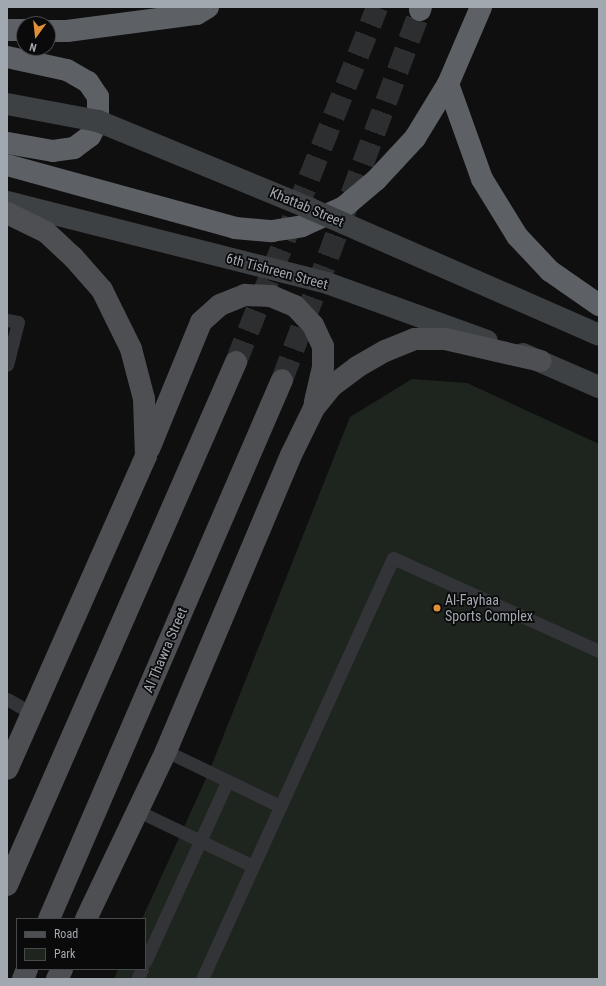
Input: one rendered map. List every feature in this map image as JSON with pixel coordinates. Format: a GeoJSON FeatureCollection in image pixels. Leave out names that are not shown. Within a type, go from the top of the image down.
{"type":"FeatureCollection","features":[{"type":"Feature","properties":{"kind":"highway"},"geometry":{"type":"LineString","coordinates":[[56,31],[67,32],[196,14],[208,7]]}},
{"type":"Feature","properties":{"kind":"highway"},"geometry":{"type":"LineString","coordinates":[[7,165],[235,228],[272,231],[302,226],[344,207],[376,180],[414,138],[448,84],[481,7]]}},
{"type":"Feature","properties":{"kind":"highway"},"geometry":{"type":"LineString","coordinates":[[7,57],[67,70],[88,82],[98,97],[98,121],[90,136],[74,148],[53,151],[7,143]]}},
{"type":"Feature","properties":{"kind":"highway"},"geometry":{"type":"LineString","coordinates":[[448,84],[482,179],[517,236],[550,271],[599,305]]}},
{"type":"Feature","properties":{"kind":"main road","name":"Khattab Street"},"geometry":{"type":"LineString","coordinates":[[7,104],[98,121],[311,208],[599,335]]}},
{"type":"Feature","properties":{"kind":"main road","name":"6th Tishreen Street"},"geometry":{"type":"LineString","coordinates":[[7,202],[327,283],[541,361],[599,387]]}},
{"type":"Feature","properties":{"kind":"main road"},"geometry":{"type":"LineString","coordinates":[[7,214],[46,232],[73,257],[102,290],[131,349],[144,399],[146,456]]}},
{"type":"Feature","properties":{"kind":"main road"},"geometry":{"type":"LineString","coordinates":[[7,769],[146,456],[201,322],[220,305],[244,295],[271,296],[295,306],[314,325],[323,346],[324,367],[314,408],[291,456],[166,751],[86,918]]}},
{"type":"Feature","properties":{"kind":"main road"},"geometry":{"type":"LineString","coordinates":[[314,408],[332,386],[357,367],[385,351],[415,340],[445,339],[541,361]]}},
{"type":"Feature","properties":{"kind":"main road"},"geometry":{"type":"LineString","coordinates":[[7,885],[236,362]]}},
{"type":"Feature","properties":{"kind":"main road","name":"Al Thawra Street"},"geometry":{"type":"LineString","coordinates":[[49,918],[282,380]]}},
{"type":"Feature","properties":{"kind":"main road"},"geometry":{"type":"LineString","coordinates":[[57,979],[62,970]]}},
{"type":"Feature","properties":{"kind":"lane"},"geometry":{"type":"LineString","coordinates":[[7,320],[18,322],[7,365]]}},
{"type":"Feature","properties":{"kind":"lane"},"geometry":{"type":"LineString","coordinates":[[202,979],[393,558],[599,651]]}},
{"type":"Feature","properties":{"kind":"lane"},"geometry":{"type":"LineString","coordinates":[[7,699],[31,713]]}},
{"type":"Feature","properties":{"kind":"lane"},"geometry":{"type":"LineString","coordinates":[[166,751],[227,782],[280,806]]}},
{"type":"Feature","properties":{"kind":"lane"},"geometry":{"type":"LineString","coordinates":[[146,960],[227,782]]}},
{"type":"Feature","properties":{"kind":"lane"},"geometry":{"type":"LineString","coordinates":[[138,810],[200,842],[253,866]]}},
{"type":"Feature","properties":{"kind":"lane"},"geometry":{"type":"LineString","coordinates":[[137,979],[142,970]]}},
{"type":"Feature","properties":{"kind":"green space","name":"Al-Fayhaa Sports Complex"},"geometry":{"type":"Polygon","coordinates":[[[412,379],[467,383],[599,444],[599,979],[114,979],[118,970],[146,970],[146,918],[142,918],[209,772],[350,417],[412,379]]]}},
{"type":"Feature","properties":{"kind":"tunnel"},"geometry":{"type":"LineString","coordinates":[[236,362],[377,7]]}},
{"type":"Feature","properties":{"kind":"tunnel"},"geometry":{"type":"LineString","coordinates":[[282,380],[420,10]]}},
{"type":"Feature","properties":{"kind":"place","name":"Al-Fayhaa Sports Complex"},"geometry":{"type":"Point","coordinates":[437,608]}}]}
